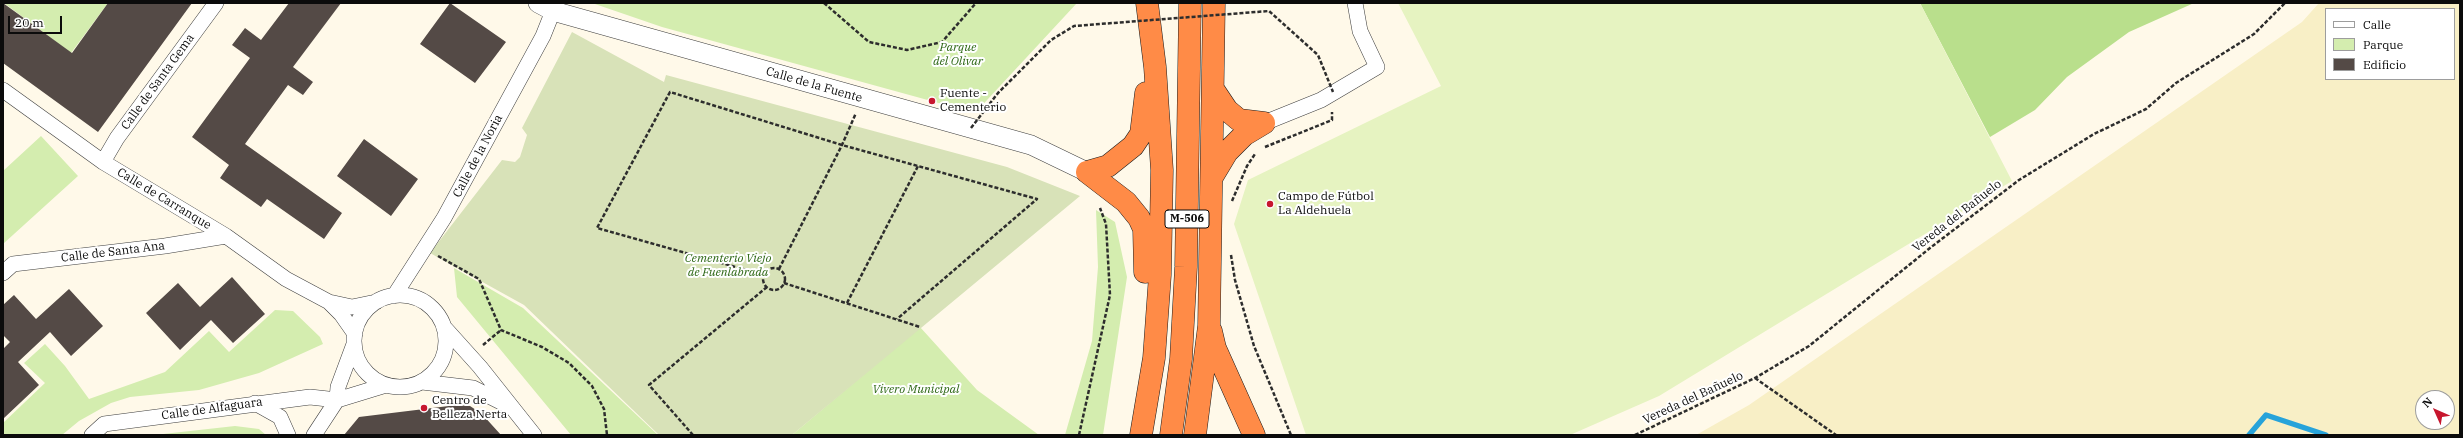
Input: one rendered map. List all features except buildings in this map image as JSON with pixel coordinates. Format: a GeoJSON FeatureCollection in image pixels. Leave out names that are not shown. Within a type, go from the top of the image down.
{"type":"FeatureCollection","features":[{"type":"Feature","properties":{"kind":"highway","name":"M-506"},"geometry":{"type":"LineString","coordinates":[[1141,435],[1154,358],[1160,275],[1162,170],[1155,67],[1147,3]]}},
{"type":"Feature","properties":{"kind":"highway","name":"M-506"},"geometry":{"type":"LineString","coordinates":[[1171,435],[1181,359],[1186,268],[1190,3]]}},
{"type":"Feature","properties":{"kind":"highway"},"geometry":{"type":"LineString","coordinates":[[1195,435],[1209,326],[1214,3]]}},
{"type":"Feature","properties":{"kind":"highway"},"geometry":{"type":"LineString","coordinates":[[1088,172],[1108,166],[1133,146],[1141,134],[1150,32]]}},
{"type":"Feature","properties":{"kind":"highway"},"geometry":{"type":"LineString","coordinates":[[1213,89],[1227,110],[1239,120],[1264,122]]}},
{"type":"Feature","properties":{"kind":"highway"},"geometry":{"type":"LineString","coordinates":[[1212,178],[1227,152],[1244,135],[1264,122]]}},
{"type":"Feature","properties":{"kind":"highway"},"geometry":{"type":"LineString","coordinates":[[1088,172],[1126,202],[1139,218],[1144,229],[1145,299],[1154,358]]}},
{"type":"Feature","properties":{"kind":"highway"},"geometry":{"type":"LineString","coordinates":[[1209,326],[1215,348],[1254,435]]}},
{"type":"Feature","properties":{"kind":"street","name":"Calle de Santa Gema"},"geometry":{"type":"LineString","coordinates":[[103,162],[116,138],[216,3]]}},
{"type":"Feature","properties":{"kind":"street"},"geometry":{"type":"LineString","coordinates":[[1264,122],[1321,100],[1333,99],[1377,67],[1360,31],[1355,3]]}},
{"type":"Feature","properties":{"kind":"street","name":"Calle de la Fuente"},"geometry":{"type":"LineString","coordinates":[[546,7],[862,99],[1031,145],[1088,172]]}},
{"type":"Feature","properties":{"kind":"street","name":"Calle de la Noria"},"geometry":{"type":"LineString","coordinates":[[394,296],[444,218],[543,36],[546,7]]}},
{"type":"Feature","properties":{"kind":"street","name":"Calle de Carranque"},"geometry":{"type":"LineString","coordinates":[[3,90],[103,162],[226,236],[286,279],[330,302],[352,307],[376,302]]}},
{"type":"Feature","properties":{"kind":"street","name":"Calle de Santa Ana"},"geometry":{"type":"LineString","coordinates":[[3,273],[13,264],[157,247],[226,236]]}},
{"type":"Feature","properties":{"kind":"street"},"geometry":{"type":"LineString","coordinates":[[314,435],[336,400],[338,387],[362,316],[376,302],[394,296],[416,298],[429,305],[438,315],[444,327],[471,356],[534,435]]}},
{"type":"Feature","properties":{"kind":"street","name":"Calle de Carranque"},"geometry":{"type":"LineString","coordinates":[[330,302],[341,314],[355,339]]}},
{"type":"Feature","properties":{"kind":"street"},"geometry":{"type":"LineString","coordinates":[[422,382],[432,374],[440,364],[446,346],[444,327]]}},
{"type":"Feature","properties":{"kind":"street"},"geometry":{"type":"LineString","coordinates":[[355,339],[359,362],[370,376],[386,385],[404,387],[422,382],[473,388],[511,407]]}},
{"type":"Feature","properties":{"kind":"street"},"geometry":{"type":"LineString","coordinates":[[336,400],[386,385]]}},
{"type":"Feature","properties":{"kind":"street","name":"Calle de Alfaguara"},"geometry":{"type":"LineString","coordinates":[[92,435],[104,424],[310,397],[336,400]]}},
{"type":"Feature","properties":{"kind":"street"},"geometry":{"type":"LineString","coordinates":[[255,403],[280,417],[288,435]]}},
{"type":"Feature","properties":{"kind":"path"},"geometry":{"type":"LineString","coordinates":[[824,3],[869,42],[907,50],[942,42],[976,3]]}},
{"type":"Feature","properties":{"kind":"path","name":"Vereda del Bañuelo"},"geometry":{"type":"LineString","coordinates":[[1635,435],[1755,378],[1809,346],[2019,180],[2094,134],[2146,109],[2176,83],[2254,34],[2285,3]]}},
{"type":"Feature","properties":{"kind":"path"},"geometry":{"type":"LineString","coordinates":[[971,128],[998,93],[1051,40],[1074,26],[1269,11],[1318,55],[1333,99],[1332,120],[1258,150],[1247,166],[1228,209]]}},
{"type":"Feature","properties":{"kind":"path"},"geometry":{"type":"LineString","coordinates":[[764,275],[597,228],[670,92],[842,145],[1037,199],[897,319]]}},
{"type":"Feature","properties":{"kind":"path"},"geometry":{"type":"LineString","coordinates":[[778,269],[842,145],[862,99]]}},
{"type":"Feature","properties":{"kind":"path"},"geometry":{"type":"LineString","coordinates":[[846,303],[918,166]]}},
{"type":"Feature","properties":{"kind":"path"},"geometry":{"type":"LineString","coordinates":[[1079,435],[1110,295],[1106,224],[1098,202]]}},
{"type":"Feature","properties":{"kind":"path"},"geometry":{"type":"LineString","coordinates":[[1231,251],[1235,280],[1254,346],[1291,435]]}},
{"type":"Feature","properties":{"kind":"path"},"geometry":{"type":"LineString","coordinates":[[432,253],[479,279],[501,330],[542,347],[569,363],[592,386],[604,409],[607,435]]}},
{"type":"Feature","properties":{"kind":"path"},"geometry":{"type":"LineString","coordinates":[[770,269],[778,269],[784,273],[784,283],[778,289],[767,287],[764,284],[764,275],[770,269]]}},
{"type":"Feature","properties":{"kind":"path"},"geometry":{"type":"LineString","coordinates":[[784,283],[920,327]]}},
{"type":"Feature","properties":{"kind":"path"},"geometry":{"type":"LineString","coordinates":[[693,435],[649,385],[767,287]]}},
{"type":"Feature","properties":{"kind":"path"},"geometry":{"type":"LineString","coordinates":[[471,356],[501,330]]}},
{"type":"Feature","properties":{"kind":"path"},"geometry":{"type":"LineString","coordinates":[[1755,378],[1836,435]]}},
{"type":"Feature","properties":{"kind":"shaded area"},"geometry":{"type":"Polygon","coordinates":[[[2319,3],[2460,3],[2460,435],[1696,435],[1749,405],[2302,22],[2319,3]]]}},
{"type":"Feature","properties":{"kind":"green space"},"geometry":{"type":"Polygon","coordinates":[[[4,3],[108,3],[71,53],[4,3]]]}},
{"type":"Feature","properties":{"kind":"green space","name":"Parque del Olivar"},"geometry":{"type":"Polygon","coordinates":[[[592,3],[1077,3],[975,113],[662,27],[592,3]]]}},
{"type":"Feature","properties":{"kind":"green space"},"geometry":{"type":"Polygon","coordinates":[[[1398,3],[1920,3],[2012,181],[1659,396],[1570,435],[1306,435],[1234,224],[1248,180],[1441,86],[1398,3]]]}},
{"type":"Feature","properties":{"kind":"green space"},"geometry":{"type":"Polygon","coordinates":[[[1920,3],[2194,3],[2129,32],[2067,77],[2035,110],[1990,137],[1920,3]]]}},
{"type":"Feature","properties":{"kind":"green space","name":"Cementerio Viejo de Fuenlabrada"},"geometry":{"type":"Polygon","coordinates":[[[572,32],[664,82],[666,75],[1007,167],[1080,196],[792,435],[659,435],[524,305],[430,253],[502,160],[515,162],[520,157],[527,135],[522,128],[572,32]]]}},
{"type":"Feature","properties":{"kind":"green space"},"geometry":{"type":"Polygon","coordinates":[[[41,136],[78,176],[3,244],[3,171],[41,136]]]}},
{"type":"Feature","properties":{"kind":"green space"},"geometry":{"type":"Polygon","coordinates":[[[1096,210],[1115,222],[1127,277],[1103,435],[1065,435],[1092,341],[1098,267],[1096,210]]]}},
{"type":"Feature","properties":{"kind":"green space"},"geometry":{"type":"Polygon","coordinates":[[[454,268],[523,308],[658,435],[571,435],[457,297],[454,268]]]}},
{"type":"Feature","properties":{"kind":"green space"},"geometry":{"type":"Polygon","coordinates":[[[275,310],[293,311],[320,337],[323,344],[259,373],[199,390],[130,397],[111,403],[79,421],[62,435],[3,435],[3,423],[45,383],[24,363],[45,344],[65,366],[89,399],[165,372],[209,331],[229,352],[275,310]]]}},
{"type":"Feature","properties":{"kind":"green space","name":"Vivero Municipal"},"geometry":{"type":"Polygon","coordinates":[[[920,327],[977,390],[1039,435],[792,435],[920,327]]]}},
{"type":"Feature","properties":{"kind":"green space"},"geometry":{"type":"Polygon","coordinates":[[[235,426],[259,429],[266,435],[154,435],[235,426]]]}},
{"type":"Feature","properties":{"kind":"waterway"},"geometry":{"type":"LineString","coordinates":[[2249,435],[2266,415],[2326,435]]}},
{"type":"Feature","properties":{"kind":"place","name":"Fuente - Cementerio"},"geometry":{"type":"Point","coordinates":[932,101]}},
{"type":"Feature","properties":{"kind":"place","name":"Campo de Fútbol La Aldehuela"},"geometry":{"type":"Point","coordinates":[1270,204]}},
{"type":"Feature","properties":{"kind":"place","name":"Centro de Belleza Nerta"},"geometry":{"type":"Point","coordinates":[424,408]}}]}
